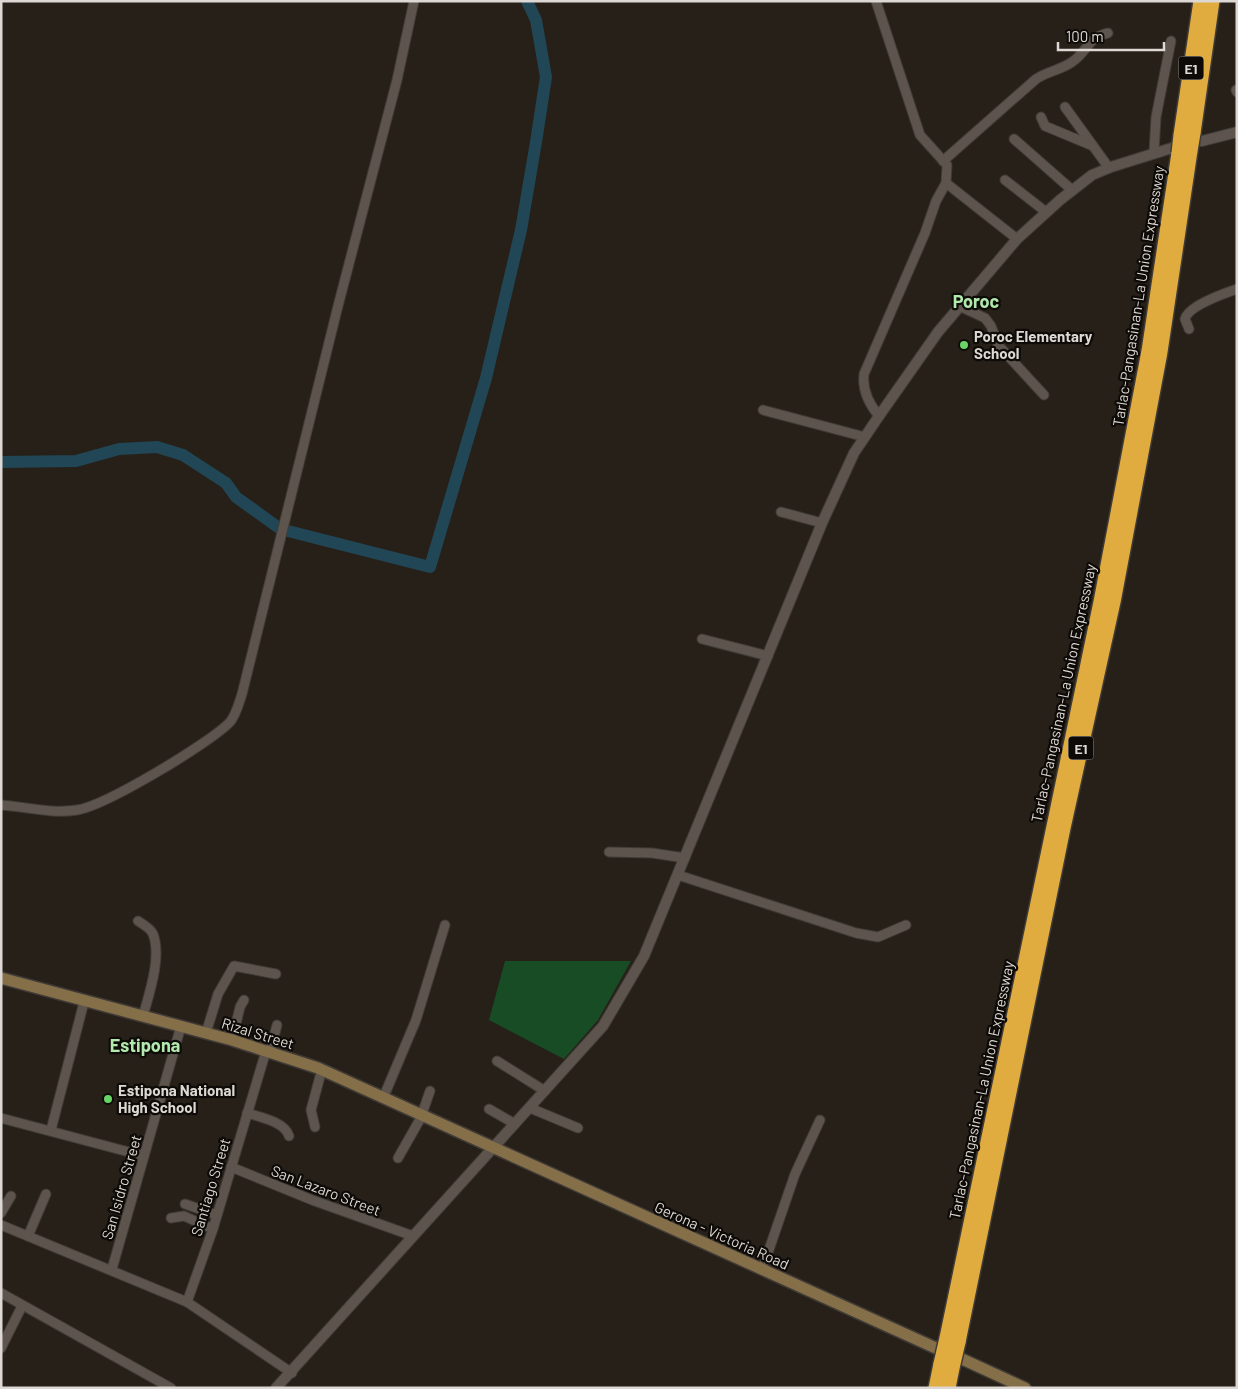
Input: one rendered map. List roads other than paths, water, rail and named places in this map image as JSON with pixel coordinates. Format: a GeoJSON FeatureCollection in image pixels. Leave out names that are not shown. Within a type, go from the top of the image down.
{"type":"FeatureCollection","features":[{"type":"Feature","properties":{"kind":"highway","name":"Tarlac-Pangasinan-La Union Expressway"},"geometry":{"type":"LineString","coordinates":[[1187,143],[1201,1]]}},
{"type":"Feature","properties":{"kind":"highway","name":"Tarlac-Pangasinan-La Union Expressway"},"geometry":{"type":"LineString","coordinates":[[948,1388],[952,1364],[948,1343],[1101,602],[1212,1]]}},
{"type":"Feature","properties":{"kind":"highway","name":"Tarlac-Pangasinan-La Union Expressway"},"geometry":{"type":"LineString","coordinates":[[936,1388],[952,1364]]}},
{"type":"Feature","properties":{"kind":"main road","name":"Rizal Street"},"geometry":{"type":"LineString","coordinates":[[1,978],[84,1002],[232,1040],[322,1069],[495,1148]]}},
{"type":"Feature","properties":{"kind":"main road","name":"Gerona - Victoria Road"},"geometry":{"type":"LineString","coordinates":[[495,1148],[762,1270],[948,1343]]}},
{"type":"Feature","properties":{"kind":"main road"},"geometry":{"type":"LineString","coordinates":[[952,1364],[1026,1388]]}},
{"type":"Feature","properties":{"kind":"street"},"geometry":{"type":"LineString","coordinates":[[1,805],[58,812],[80,810],[121,792],[169,764],[231,721],[242,694],[293,495],[338,306],[397,80],[414,1]]}},
{"type":"Feature","properties":{"kind":"street"},"geometry":{"type":"LineString","coordinates":[[876,1],[920,135],[947,165],[946,182],[936,201],[925,233],[864,374],[864,387],[868,400],[878,416]]}},
{"type":"Feature","properties":{"kind":"street"},"geometry":{"type":"LineString","coordinates":[[943,161],[1036,79],[1047,72],[1069,65],[1080,56],[1095,37],[1108,33]]}},
{"type":"Feature","properties":{"kind":"street"},"geometry":{"type":"LineString","coordinates":[[1154,152],[1156,117],[1171,41]]}},
{"type":"Feature","properties":{"kind":"street"},"geometry":{"type":"LineString","coordinates":[[1065,107],[1109,168]]}},
{"type":"Feature","properties":{"kind":"street"},"geometry":{"type":"LineString","coordinates":[[1041,117],[1045,126],[1093,146]]}},
{"type":"Feature","properties":{"kind":"street"},"geometry":{"type":"LineString","coordinates":[[276,1388],[292,1373],[603,1026],[633,978],[644,956],[822,523],[854,453],[878,416],[959,306],[1018,239],[1046,212],[1092,175],[1154,152],[1237,132]]}},
{"type":"Feature","properties":{"kind":"street"},"geometry":{"type":"LineString","coordinates":[[1014,139],[1072,190]]}},
{"type":"Feature","properties":{"kind":"street"},"geometry":{"type":"LineString","coordinates":[[1005,180],[1046,212]]}},
{"type":"Feature","properties":{"kind":"street"},"geometry":{"type":"LineString","coordinates":[[946,182],[1018,239]]}},
{"type":"Feature","properties":{"kind":"street"},"geometry":{"type":"LineString","coordinates":[[1189,329],[1185,318],[1188,312],[1216,296],[1237,289]]}},
{"type":"Feature","properties":{"kind":"street"},"geometry":{"type":"LineString","coordinates":[[959,306],[985,318],[992,326],[998,345],[1044,395]]}},
{"type":"Feature","properties":{"kind":"street"},"geometry":{"type":"LineString","coordinates":[[763,410],[865,437]]}},
{"type":"Feature","properties":{"kind":"street"},"geometry":{"type":"LineString","coordinates":[[781,512],[822,523]]}},
{"type":"Feature","properties":{"kind":"street"},"geometry":{"type":"LineString","coordinates":[[702,639],[768,656]]}},
{"type":"Feature","properties":{"kind":"street"},"geometry":{"type":"LineString","coordinates":[[609,852],[652,853],[685,858]]}},
{"type":"Feature","properties":{"kind":"street"},"geometry":{"type":"LineString","coordinates":[[678,875],[856,933],[878,937],[906,925]]}},
{"type":"Feature","properties":{"kind":"street"},"geometry":{"type":"LineString","coordinates":[[138,921],[152,933],[154,943],[152,980],[143,1016]]}},
{"type":"Feature","properties":{"kind":"street"},"geometry":{"type":"LineString","coordinates":[[384,1096],[416,1020],[445,925]]}},
{"type":"Feature","properties":{"kind":"street"},"geometry":{"type":"LineString","coordinates":[[206,1033],[218,994],[234,966],[276,974]]}},
{"type":"Feature","properties":{"kind":"street"},"geometry":{"type":"LineString","coordinates":[[232,1040],[240,1007],[244,1000]]}},
{"type":"Feature","properties":{"kind":"street"},"geometry":{"type":"LineString","coordinates":[[51,1130],[84,1002]]}},
{"type":"Feature","properties":{"kind":"street","name":"Santiago Street"},"geometry":{"type":"LineString","coordinates":[[186,1302],[217,1215],[247,1114],[277,1025]]}},
{"type":"Feature","properties":{"kind":"street","name":"San Isidro Street"},"geometry":{"type":"LineString","coordinates":[[112,1269],[181,1026]]}},
{"type":"Feature","properties":{"kind":"street"},"geometry":{"type":"LineString","coordinates":[[497,1061],[545,1091]]}},
{"type":"Feature","properties":{"kind":"street"},"geometry":{"type":"LineString","coordinates":[[316,1127],[311,1110],[322,1069]]}},
{"type":"Feature","properties":{"kind":"street"},"geometry":{"type":"LineString","coordinates":[[398,1158],[422,1114],[430,1091]]}},
{"type":"Feature","properties":{"kind":"street"},"geometry":{"type":"LineString","coordinates":[[530,1108],[578,1128]]}},
{"type":"Feature","properties":{"kind":"street"},"geometry":{"type":"LineString","coordinates":[[489,1109],[516,1124]]}},
{"type":"Feature","properties":{"kind":"street"},"geometry":{"type":"LineString","coordinates":[[247,1114],[273,1122],[285,1130],[289,1136]]}},
{"type":"Feature","properties":{"kind":"street"},"geometry":{"type":"LineString","coordinates":[[1,1118],[144,1156]]}},
{"type":"Feature","properties":{"kind":"street"},"geometry":{"type":"LineString","coordinates":[[762,1270],[795,1174],[820,1120]]}},
{"type":"Feature","properties":{"kind":"street","name":"San Lazaro Street"},"geometry":{"type":"LineString","coordinates":[[231,1167],[294,1193],[413,1236]]}},
{"type":"Feature","properties":{"kind":"street"},"geometry":{"type":"LineString","coordinates":[[28,1236],[46,1194]]}},
{"type":"Feature","properties":{"kind":"street"},"geometry":{"type":"LineString","coordinates":[[1,1213],[11,1196]]}},
{"type":"Feature","properties":{"kind":"street"},"geometry":{"type":"LineString","coordinates":[[185,1204],[217,1215]]}},
{"type":"Feature","properties":{"kind":"street"},"geometry":{"type":"LineString","coordinates":[[171,1218],[184,1216],[212,1229]]}},
{"type":"Feature","properties":{"kind":"street"},"geometry":{"type":"LineString","coordinates":[[1,1225],[112,1269],[186,1302],[292,1373]]}},
{"type":"Feature","properties":{"kind":"street"},"geometry":{"type":"LineString","coordinates":[[1,1293],[135,1366],[171,1388]]}},
{"type":"Feature","properties":{"kind":"street"},"geometry":{"type":"LineString","coordinates":[[1,1348],[22,1306]]}},
{"type":"Feature","properties":{"kind":"waterway"},"geometry":{"type":"LineString","coordinates":[[288,531],[430,567],[486,378],[521,230],[546,77],[536,20],[527,1]]}},
{"type":"Feature","properties":{"kind":"waterway"},"geometry":{"type":"LineString","coordinates":[[1,462],[76,461],[119,449],[157,447],[183,455],[226,483],[236,497],[279,528]]}},
{"type":"Feature","properties":{"kind":"place","name":"Poroc Elementary School"},"geometry":{"type":"Point","coordinates":[964,345]}},
{"type":"Feature","properties":{"kind":"place","name":"Estipona National High School"},"geometry":{"type":"Point","coordinates":[108,1099]}},
{"type":"Feature","properties":{"kind":"district","name":"Poroc"},"geometry":{"type":"Point","coordinates":[976,301]}},
{"type":"Feature","properties":{"kind":"district","name":"Estipona"},"geometry":{"type":"Point","coordinates":[145,1045]}}]}
